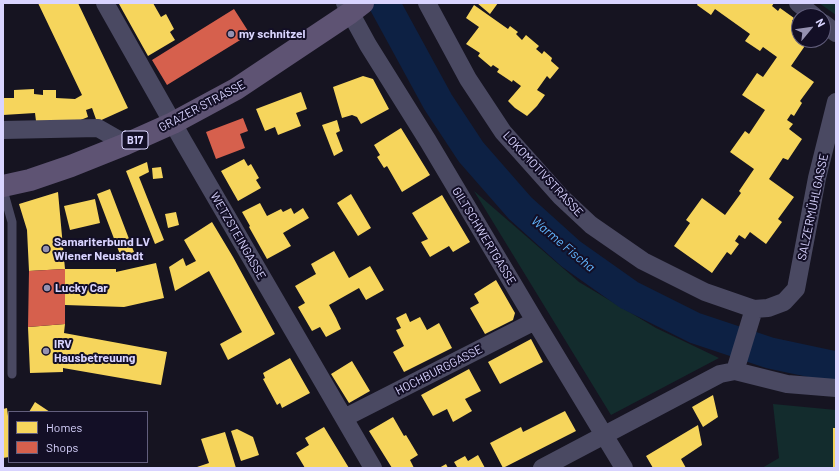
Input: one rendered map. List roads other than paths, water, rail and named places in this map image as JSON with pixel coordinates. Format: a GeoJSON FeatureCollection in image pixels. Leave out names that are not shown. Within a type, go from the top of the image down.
{"type":"FeatureCollection","features":[{"type":"Feature","properties":{"kind":"main road","name":"GRAZER STRASSE"},"geometry":{"type":"LineString","coordinates":[[3,186],[30,180],[71,166],[173,123],[236,89],[353,6]]}},
{"type":"Feature","properties":{"kind":"street","name":"WETZSTEINGASSE"},"geometry":{"type":"LineString","coordinates":[[105,3],[373,468]]}},
{"type":"Feature","properties":{"kind":"street","name":"LOKOMOTIVSTRASSE"},"geometry":{"type":"LineString","coordinates":[[427,3],[468,80],[503,132],[560,197],[591,225],[643,261],[705,292],[754,309],[768,308],[784,302],[796,288]]}},
{"type":"Feature","properties":{"kind":"street","name":"GILTSCHWERTGASSE"},"geometry":{"type":"LineString","coordinates":[[353,6],[363,36],[428,141],[624,468]]}},
{"type":"Feature","properties":{"kind":"street","name":"SALZERMÜHLGASSE"},"geometry":{"type":"LineString","coordinates":[[796,288],[817,178],[836,102]]}},
{"type":"Feature","properties":{"kind":"street"},"geometry":{"type":"LineString","coordinates":[[3,130],[98,128],[126,144]]}},
{"type":"Feature","properties":{"kind":"street"},"geometry":{"type":"LineString","coordinates":[[542,468],[737,364],[754,309]]}},
{"type":"Feature","properties":{"kind":"street","name":"HOCHBURGGASSE"},"geometry":{"type":"LineString","coordinates":[[344,418],[535,321]]}},
{"type":"Feature","properties":{"kind":"street"},"geometry":{"type":"LineString","coordinates":[[737,364],[787,384],[836,388]]}},
{"type":"Feature","properties":{"kind":"lane"},"geometry":{"type":"LineString","coordinates":[[3,190],[12,222],[12,374]]}},
{"type":"Feature","properties":{"kind":"waterway","name":"Warme Fischa"},"geometry":{"type":"LineString","coordinates":[[384,3],[438,102],[471,152],[520,208],[571,254],[629,295],[695,328],[770,353],[836,367]]}},
{"type":"Feature","properties":{"kind":"place","name":"my schnitzel"},"geometry":{"type":"Point","coordinates":[231,34]}},
{"type":"Feature","properties":{"kind":"place","name":"Samariterbund LV Wiener Neustadt"},"geometry":{"type":"Point","coordinates":[46,249]}},
{"type":"Feature","properties":{"kind":"place","name":"Lucky Car"},"geometry":{"type":"Point","coordinates":[47,288]}},
{"type":"Feature","properties":{"kind":"place","name":"IRV Hausbetreuung"},"geometry":{"type":"Point","coordinates":[46,351]}}]}
